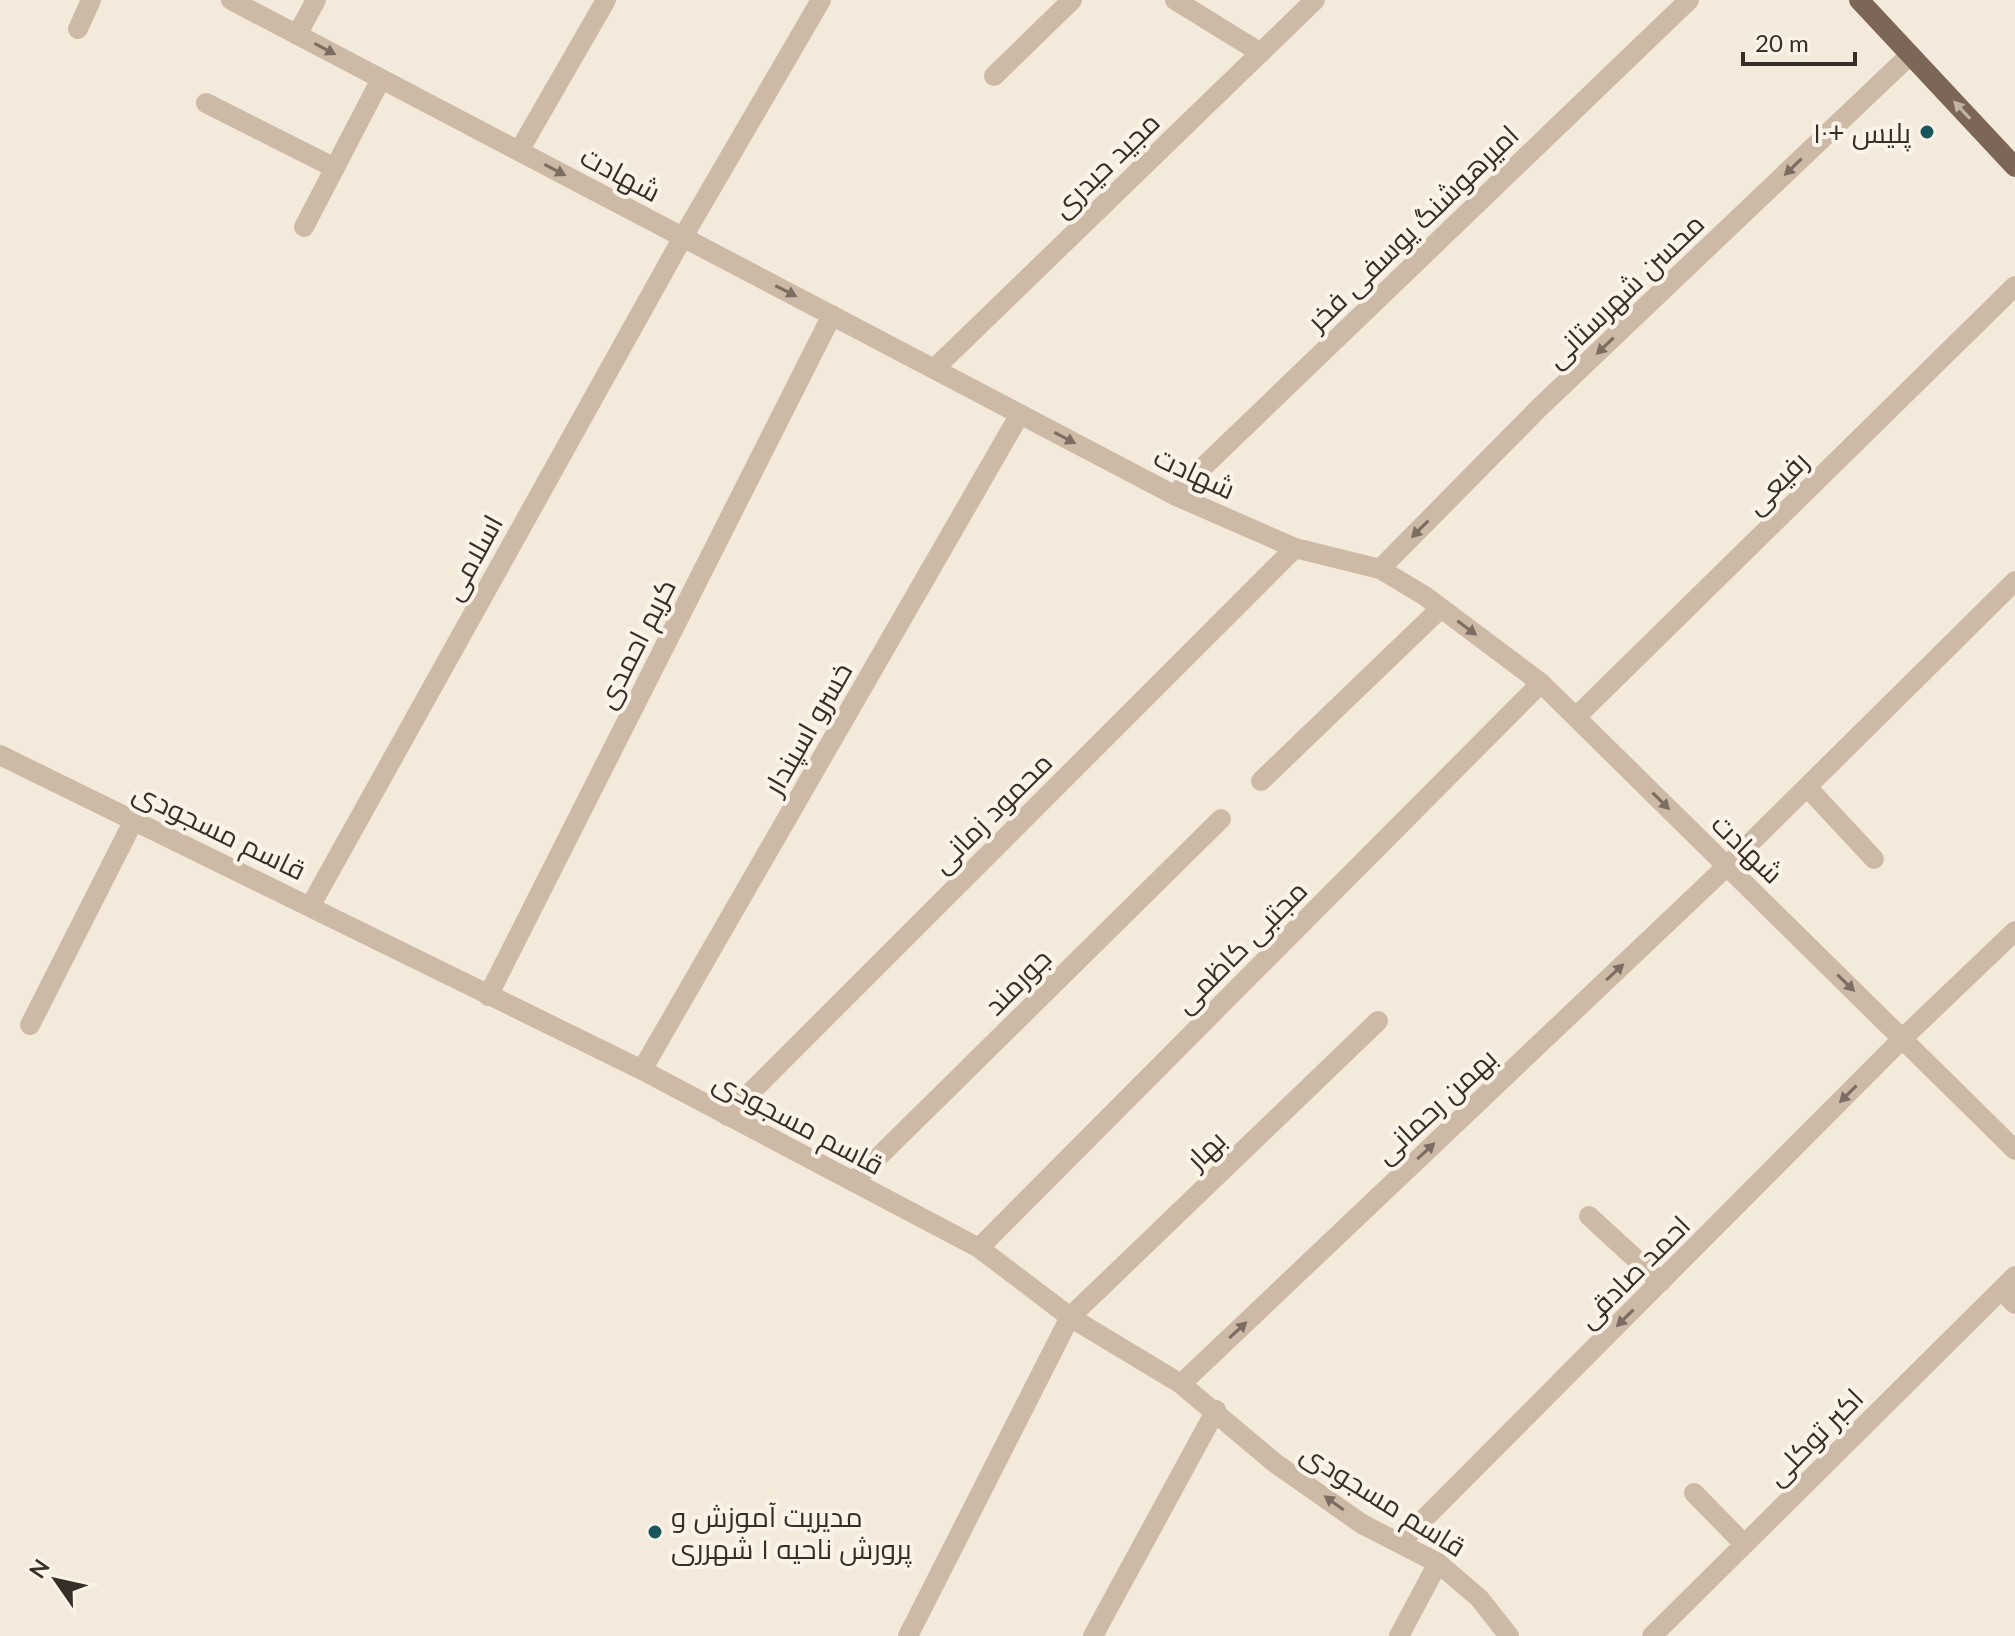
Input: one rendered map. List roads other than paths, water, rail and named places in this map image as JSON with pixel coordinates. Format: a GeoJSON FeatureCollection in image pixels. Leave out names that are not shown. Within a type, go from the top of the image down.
{"type":"FeatureCollection","features":[{"type":"Feature","properties":{"kind":"main road"},"geometry":{"type":"LineString","coordinates":[[1859,0],[2015,167]]}},
{"type":"Feature","properties":{"kind":"street"},"geometry":{"type":"LineString","coordinates":[[78,29],[91,0]]}},
{"type":"Feature","properties":{"kind":"street","name":"شهادت"},"geometry":{"type":"LineString","coordinates":[[231,0],[1174,495],[1295,548],[1380,569],[1441,608],[1541,683],[2015,1150]]}},
{"type":"Feature","properties":{"kind":"street"},"geometry":{"type":"LineString","coordinates":[[297,35],[316,0]]}},
{"type":"Feature","properties":{"kind":"street"},"geometry":{"type":"LineString","coordinates":[[519,151],[606,0]]}},
{"type":"Feature","properties":{"kind":"street","name":"اسلامی"},"geometry":{"type":"LineString","coordinates":[[311,905],[683,237],[821,0]]}},
{"type":"Feature","properties":{"kind":"street"},"geometry":{"type":"LineString","coordinates":[[994,76],[1072,0]]}},
{"type":"Feature","properties":{"kind":"street"},"geometry":{"type":"LineString","coordinates":[[1175,0],[1261,53]]}},
{"type":"Feature","properties":{"kind":"street","name":"مجید حیدری"},"geometry":{"type":"LineString","coordinates":[[934,369],[1315,0]]}},
{"type":"Feature","properties":{"kind":"street","name":"امیرهوشنگ یوسفی فخر"},"geometry":{"type":"LineString","coordinates":[[1174,495],[1689,0]]}},
{"type":"Feature","properties":{"kind":"street","name":"محسن شهرستانی"},"geometry":{"type":"LineString","coordinates":[[1380,569],[1539,408],[1910,55]]}},
{"type":"Feature","properties":{"kind":"street"},"geometry":{"type":"LineString","coordinates":[[304,227],[381,79]]}},
{"type":"Feature","properties":{"kind":"street"},"geometry":{"type":"LineString","coordinates":[[206,103],[335,168]]}},
{"type":"Feature","properties":{"kind":"street","name":"رفیعی"},"geometry":{"type":"LineString","coordinates":[[1576,717],[2015,286]]}},
{"type":"Feature","properties":{"kind":"street","name":"کریم احمدی"},"geometry":{"type":"LineString","coordinates":[[488,996],[832,315]]}},
{"type":"Feature","properties":{"kind":"street","name":"خسرو اسپندار"},"geometry":{"type":"LineString","coordinates":[[642,1070],[1020,414]]}},
{"type":"Feature","properties":{"kind":"street","name":"محمود زمانی"},"geometry":{"type":"LineString","coordinates":[[727,1116],[1295,548]]}},
{"type":"Feature","properties":{"kind":"street","name":"بهمن رحمانی"},"geometry":{"type":"LineString","coordinates":[[1181,1384],[1727,866],[2015,581]]}},
{"type":"Feature","properties":{"kind":"street"},"geometry":{"type":"LineString","coordinates":[[1261,781],[1441,608]]}},
{"type":"Feature","properties":{"kind":"street","name":"مجتبی کاظمی"},"geometry":{"type":"LineString","coordinates":[[979,1248],[1541,683]]}},
{"type":"Feature","properties":{"kind":"street","name":"قاسم مسجودی"},"geometry":{"type":"LineString","coordinates":[[0,755],[642,1070],[979,1248],[1070,1317],[1181,1384],[1216,1410],[1275,1463],[1362,1524],[1438,1563],[1479,1598],[1509,1636]]}},
{"type":"Feature","properties":{"kind":"street"},"geometry":{"type":"LineString","coordinates":[[1807,787],[1874,859]]}},
{"type":"Feature","properties":{"kind":"street","name":"جورمند"},"geometry":{"type":"LineString","coordinates":[[853,1182],[1221,819]]}},
{"type":"Feature","properties":{"kind":"street"},"geometry":{"type":"LineString","coordinates":[[30,1025],[134,820]]}},
{"type":"Feature","properties":{"kind":"street","name":"احمد صادقی"},"geometry":{"type":"LineString","coordinates":[[1401,1542],[1903,1038],[2015,931]]}},
{"type":"Feature","properties":{"kind":"street","name":"بهار"},"geometry":{"type":"LineString","coordinates":[[908,1636],[1070,1317],[1378,1021]]}},
{"type":"Feature","properties":{"kind":"street"},"geometry":{"type":"LineString","coordinates":[[1589,1216],[1661,1282]]}},
{"type":"Feature","properties":{"kind":"street","name":"اکبر توکلی"},"geometry":{"type":"LineString","coordinates":[[1652,1636],[2010,1290]]}},
{"type":"Feature","properties":{"kind":"street"},"geometry":{"type":"LineString","coordinates":[[1093,1636],[1216,1410]]}},
{"type":"Feature","properties":{"kind":"street"},"geometry":{"type":"LineString","coordinates":[[1694,1493],[1744,1544]]}},
{"type":"Feature","properties":{"kind":"street"},"geometry":{"type":"LineString","coordinates":[[1399,1636],[1438,1563]]}},
{"type":"Feature","properties":{"kind":"place","name":"پلیس +۱۰"},"geometry":{"type":"Point","coordinates":[1927,132]}},
{"type":"Feature","properties":{"kind":"place","name":"مدیریت آموزش و پرورش ناحیه ۱ شهرری"},"geometry":{"type":"Point","coordinates":[655,1532]}}]}
